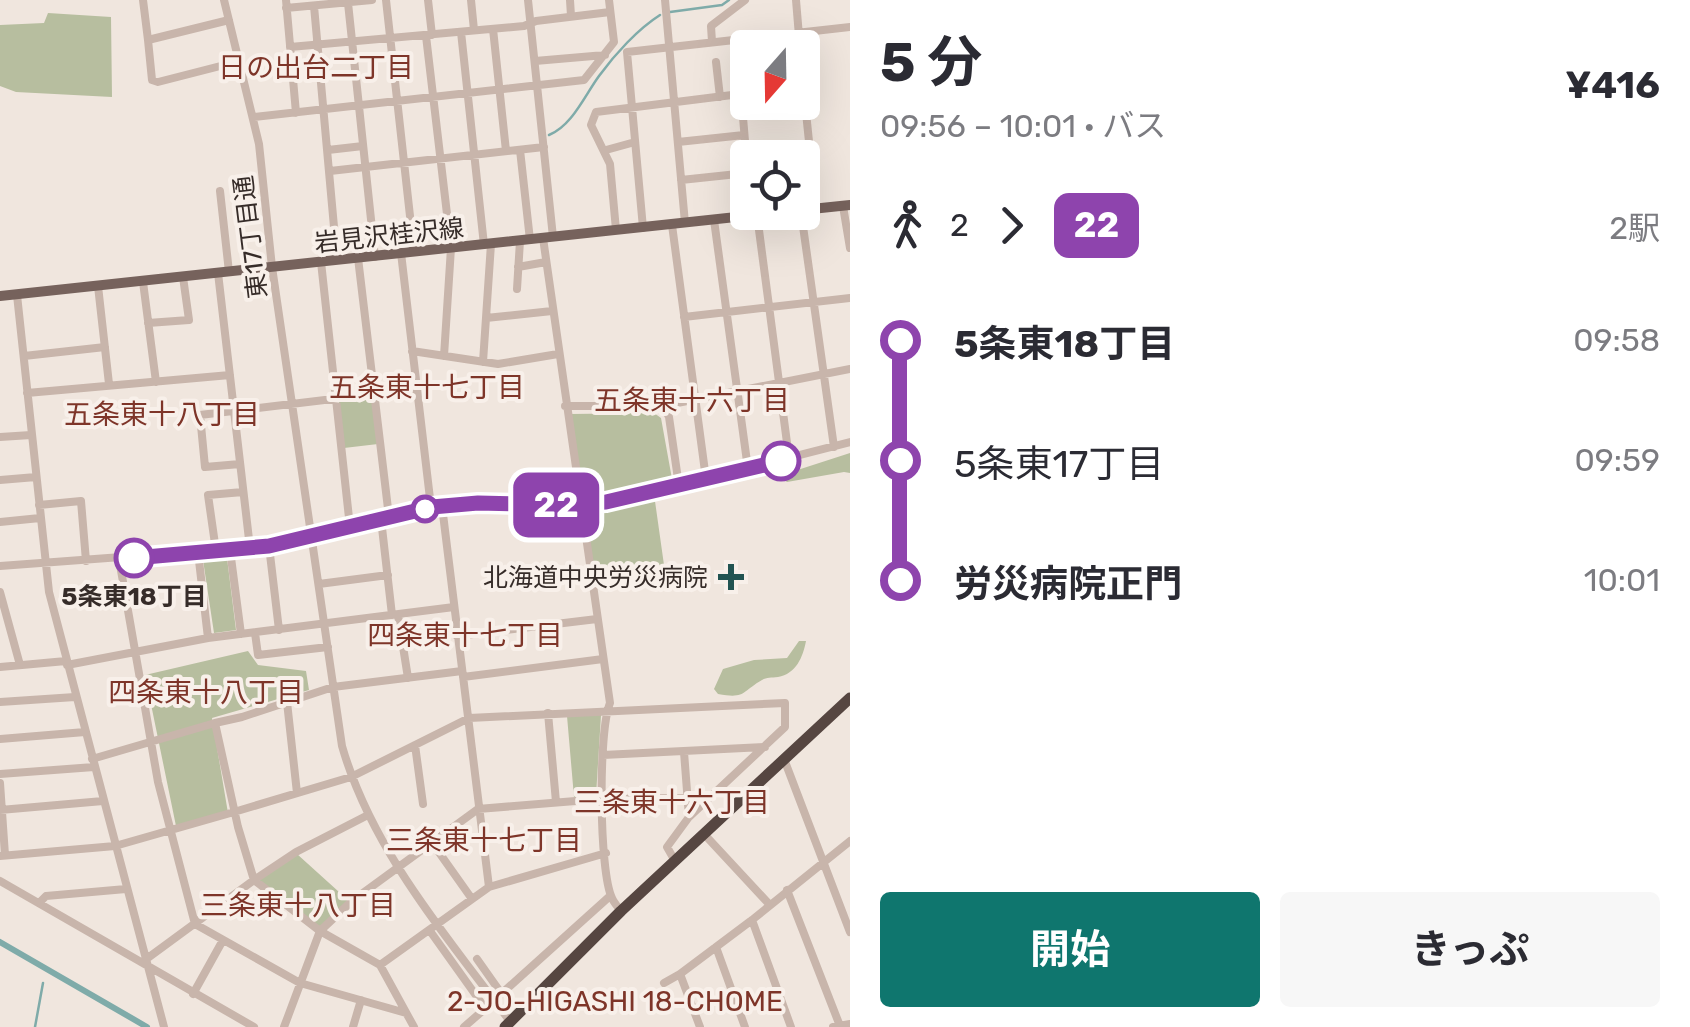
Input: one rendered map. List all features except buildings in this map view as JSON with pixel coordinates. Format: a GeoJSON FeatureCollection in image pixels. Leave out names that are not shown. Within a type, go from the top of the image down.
{"type":"FeatureCollection","features":[{"type":"Feature","properties":{"kind":"highway"},"geometry":{"type":"LineString","coordinates":[[492,1027],[507,1024],[621,911],[850,698]]}},
{"type":"Feature","properties":{"kind":"main road"},"geometry":{"type":"LineString","coordinates":[[820,209],[847,206]]}},
{"type":"Feature","properties":{"kind":"main road","name":"岩見沢桂沢線"},"geometry":{"type":"LineString","coordinates":[[0,296],[730,218]]}},
{"type":"Feature","properties":{"kind":"street"},"geometry":{"type":"LineString","coordinates":[[143,0],[152,80],[158,82],[240,62]]}},
{"type":"Feature","properties":{"kind":"street","name":"東17丁目通"},"geometry":{"type":"LineString","coordinates":[[224,0],[254,117],[333,687],[351,777],[398,868],[507,1024]]}},
{"type":"Feature","properties":{"kind":"street"},"geometry":{"type":"LineString","coordinates":[[296,112],[286,4],[314,6],[372,0]]}},
{"type":"Feature","properties":{"kind":"street"},"geometry":{"type":"LineString","coordinates":[[386,0],[402,163],[412,351],[432,507]]}},
{"type":"Feature","properties":{"kind":"street"},"geometry":{"type":"LineString","coordinates":[[428,0],[451,248],[444,356]]}},
{"type":"Feature","properties":{"kind":"street"},"geometry":{"type":"LineString","coordinates":[[471,0],[474,30]]}},
{"type":"Feature","properties":{"kind":"street"},"geometry":{"type":"LineString","coordinates":[[528,0],[544,147],[546,262],[610,703],[606,710],[600,799],[610,896],[621,911]]}},
{"type":"Feature","properties":{"kind":"street"},"geometry":{"type":"LineString","coordinates":[[570,0],[572,16]]}},
{"type":"Feature","properties":{"kind":"street"},"geometry":{"type":"LineString","coordinates":[[254,117],[584,80],[614,42],[609,0]]}},
{"type":"Feature","properties":{"kind":"street"},"geometry":{"type":"LineString","coordinates":[[665,0],[685,223]]}},
{"type":"Feature","properties":{"kind":"street"},"geometry":{"type":"LineString","coordinates":[[712,42],[711,26],[745,0]]}},
{"type":"Feature","properties":{"kind":"street"},"geometry":{"type":"LineString","coordinates":[[796,0],[799,30]]}},
{"type":"Feature","properties":{"kind":"street"},"geometry":{"type":"LineString","coordinates":[[348,3],[375,257]]}},
{"type":"Feature","properties":{"kind":"street"},"geometry":{"type":"LineString","coordinates":[[314,6],[336,260]]}},
{"type":"Feature","properties":{"kind":"street"},"geometry":{"type":"LineString","coordinates":[[290,47],[493,29],[610,12]]}},
{"type":"Feature","properties":{"kind":"street"},"geometry":{"type":"LineString","coordinates":[[148,40],[229,20]]}},
{"type":"Feature","properties":{"kind":"street"},"geometry":{"type":"LineString","coordinates":[[820,31],[850,27]]}},
{"type":"Feature","properties":{"kind":"street"},"geometry":{"type":"LineString","coordinates":[[493,29],[506,151]]}},
{"type":"Feature","properties":{"kind":"street"},"geometry":{"type":"LineString","coordinates":[[461,32],[487,244],[483,362]]}},
{"type":"Feature","properties":{"kind":"street"},"geometry":{"type":"LineString","coordinates":[[643,228],[627,52],[730,40]]}},
{"type":"Feature","properties":{"kind":"street"},"geometry":{"type":"LineString","coordinates":[[535,61],[606,55]]}},
{"type":"Feature","properties":{"kind":"street"},"geometry":{"type":"LineString","coordinates":[[716,62],[720,97]]}},
{"type":"Feature","properties":{"kind":"street"},"geometry":{"type":"LineString","coordinates":[[616,230],[606,150],[593,129],[592,117],[600,110],[730,96]]}},
{"type":"Feature","properties":{"kind":"street"},"geometry":{"type":"LineString","coordinates":[[744,120],[744,140]]}},
{"type":"Feature","properties":{"kind":"street"},"geometry":{"type":"LineString","coordinates":[[678,142],[744,135]]}},
{"type":"Feature","properties":{"kind":"street"},"geometry":{"type":"LineString","coordinates":[[606,150],[635,142]]}},
{"type":"Feature","properties":{"kind":"street"},"geometry":{"type":"LineString","coordinates":[[328,150],[363,146]]}},
{"type":"Feature","properties":{"kind":"street"},"geometry":{"type":"LineString","coordinates":[[330,171],[544,147]]}},
{"type":"Feature","properties":{"kind":"street"},"geometry":{"type":"LineString","coordinates":[[517,289],[525,240],[520,150]]}},
{"type":"Feature","properties":{"kind":"street"},"geometry":{"type":"LineString","coordinates":[[682,180],[730,176]]}},
{"type":"Feature","properties":{"kind":"street"},"geometry":{"type":"LineString","coordinates":[[220,191],[230,375],[250,548]]}},
{"type":"Feature","properties":{"kind":"street"},"geometry":{"type":"LineString","coordinates":[[847,206],[850,248]]}},
{"type":"Feature","properties":{"kind":"street"},"geometry":{"type":"LineString","coordinates":[[714,220],[748,469]]}},
{"type":"Feature","properties":{"kind":"street"},"geometry":{"type":"LineString","coordinates":[[672,225],[706,480]]}},
{"type":"Feature","properties":{"kind":"street"},"geometry":{"type":"LineString","coordinates":[[756,230],[790,458]]}},
{"type":"Feature","properties":{"kind":"street"},"geometry":{"type":"LineString","coordinates":[[805,230],[834,447]]}},
{"type":"Feature","properties":{"kind":"street"},"geometry":{"type":"LineString","coordinates":[[358,258],[375,394],[388,575],[408,678]]}},
{"type":"Feature","properties":{"kind":"street"},"geometry":{"type":"LineString","coordinates":[[321,262],[350,527]]}},
{"type":"Feature","properties":{"kind":"street"},"geometry":{"type":"LineString","coordinates":[[518,267],[546,262]]}},
{"type":"Feature","properties":{"kind":"street"},"geometry":{"type":"LineString","coordinates":[[148,323],[188,320],[183,277]]}},
{"type":"Feature","properties":{"kind":"street"},"geometry":{"type":"LineString","coordinates":[[143,282],[156,382]]}},
{"type":"Feature","properties":{"kind":"street"},"geometry":{"type":"LineString","coordinates":[[98,286],[109,384]]}},
{"type":"Feature","properties":{"kind":"street"},"geometry":{"type":"LineString","coordinates":[[17,295],[45,564],[75,697],[164,1027]]}},
{"type":"Feature","properties":{"kind":"street"},"geometry":{"type":"LineString","coordinates":[[684,317],[850,298]]}},
{"type":"Feature","properties":{"kind":"street"},"geometry":{"type":"LineString","coordinates":[[486,318],[552,311]]}},
{"type":"Feature","properties":{"kind":"street"},"geometry":{"type":"LineString","coordinates":[[24,356],[105,347]]}},
{"type":"Feature","properties":{"kind":"street"},"geometry":{"type":"LineString","coordinates":[[412,351],[498,364],[558,354]]}},
{"type":"Feature","properties":{"kind":"street"},"geometry":{"type":"LineString","coordinates":[[665,409],[672,404],[850,369]]}},
{"type":"Feature","properties":{"kind":"street"},"geometry":{"type":"LineString","coordinates":[[27,394],[230,375]]}},
{"type":"Feature","properties":{"kind":"street"},"geometry":{"type":"LineString","coordinates":[[240,464],[205,468],[200,415],[416,389]]}},
{"type":"Feature","properties":{"kind":"street"},"geometry":{"type":"LineString","coordinates":[[566,406],[665,409],[679,486]]}},
{"type":"Feature","properties":{"kind":"street"},"geometry":{"type":"LineString","coordinates":[[0,437],[32,435]]}},
{"type":"Feature","properties":{"kind":"street"},"geometry":{"type":"LineString","coordinates":[[655,492],[850,442]]}},
{"type":"Feature","properties":{"kind":"street"},"geometry":{"type":"LineString","coordinates":[[0,480],[36,477]]}},
{"type":"Feature","properties":{"kind":"street"},"geometry":{"type":"LineString","coordinates":[[216,551],[208,496],[244,492]]}},
{"type":"Feature","properties":{"kind":"street"},"geometry":{"type":"LineString","coordinates":[[39,505],[81,502],[86,561]]}},
{"type":"Feature","properties":{"kind":"street"},"geometry":{"type":"LineString","coordinates":[[0,566],[269,546],[432,507],[606,502]]}},
{"type":"Feature","properties":{"kind":"street"},"geometry":{"type":"LineString","coordinates":[[442,506],[489,887]]}},
{"type":"Feature","properties":{"kind":"street"},"geometry":{"type":"LineString","coordinates":[[0,522],[40,518]]}},
{"type":"Feature","properties":{"kind":"street"},"geometry":{"type":"LineString","coordinates":[[269,546],[279,630]]}},
{"type":"Feature","properties":{"kind":"street"},"geometry":{"type":"LineString","coordinates":[[230,550],[242,634]]}},
{"type":"Feature","properties":{"kind":"street"},"geometry":{"type":"LineString","coordinates":[[198,552],[208,638]]}},
{"type":"Feature","properties":{"kind":"street"},"geometry":{"type":"LineString","coordinates":[[119,559],[150,741],[169,830],[196,924],[300,983],[406,1013]]}},
{"type":"Feature","properties":{"kind":"street"},"geometry":{"type":"LineString","coordinates":[[319,584],[388,575]]}},
{"type":"Feature","properties":{"kind":"street"},"geometry":{"type":"LineString","coordinates":[[0,592],[20,665]]}},
{"type":"Feature","properties":{"kind":"street"},"geometry":{"type":"LineString","coordinates":[[0,667],[67,663],[208,638],[454,607]]}},
{"type":"Feature","properties":{"kind":"street"},"geometry":{"type":"LineString","coordinates":[[457,636],[597,619]]}},
{"type":"Feature","properties":{"kind":"street"},"geometry":{"type":"LineString","coordinates":[[255,632],[258,655],[328,646]]}},
{"type":"Feature","properties":{"kind":"street"},"geometry":{"type":"LineString","coordinates":[[0,774],[93,763],[150,741],[333,687],[603,659]]}},
{"type":"Feature","properties":{"kind":"street"},"geometry":{"type":"LineString","coordinates":[[0,702],[75,697]]}},
{"type":"Feature","properties":{"kind":"street"},"geometry":{"type":"LineString","coordinates":[[287,702],[297,793]]}},
{"type":"Feature","properties":{"kind":"street"},"geometry":{"type":"LineString","coordinates":[[0,783],[3,856],[115,846],[351,777],[469,718],[784,703],[786,727],[690,818],[667,846],[676,861]]}},
{"type":"Feature","properties":{"kind":"street"},"geometry":{"type":"LineString","coordinates":[[548,713],[556,802]]}},
{"type":"Feature","properties":{"kind":"street"},"geometry":{"type":"LineString","coordinates":[[214,723],[254,880],[320,931],[380,965],[414,1027]]}},
{"type":"Feature","properties":{"kind":"street"},"geometry":{"type":"LineString","coordinates":[[0,739],[85,732]]}},
{"type":"Feature","properties":{"kind":"street"},"geometry":{"type":"LineString","coordinates":[[415,745],[423,804]]}},
{"type":"Feature","properties":{"kind":"street"},"geometry":{"type":"LineString","coordinates":[[603,756],[765,747]]}},
{"type":"Feature","properties":{"kind":"street"},"geometry":{"type":"LineString","coordinates":[[684,752],[690,818]]}},
{"type":"Feature","properties":{"kind":"street"},"geometry":{"type":"LineString","coordinates":[[784,759],[823,862],[847,912],[850,932]]}},
{"type":"Feature","properties":{"kind":"street"},"geometry":{"type":"LineString","coordinates":[[284,1027],[320,931],[352,901],[478,809],[600,799],[686,798]]}},
{"type":"Feature","properties":{"kind":"street"},"geometry":{"type":"LineString","coordinates":[[1,810],[104,801]]}},
{"type":"Feature","properties":{"kind":"street"},"geometry":{"type":"LineString","coordinates":[[146,964],[254,880],[296,852],[368,815]]}},
{"type":"Feature","properties":{"kind":"street"},"geometry":{"type":"LineString","coordinates":[[704,834],[769,904]]}},
{"type":"Feature","properties":{"kind":"street"},"geometry":{"type":"LineString","coordinates":[[664,983],[716,948],[850,841]]}},
{"type":"Feature","properties":{"kind":"street"},"geometry":{"type":"LineString","coordinates":[[433,844],[472,900]]}},
{"type":"Feature","properties":{"kind":"street"},"geometry":{"type":"LineString","coordinates":[[380,965],[489,887],[606,853]]}},
{"type":"Feature","properties":{"kind":"street"},"geometry":{"type":"LineString","coordinates":[[0,881],[254,1027]]}},
{"type":"Feature","properties":{"kind":"street"},"geometry":{"type":"LineString","coordinates":[[39,903],[46,896],[126,889]]}},
{"type":"Feature","properties":{"kind":"street"},"geometry":{"type":"LineString","coordinates":[[787,890],[837,1027],[850,1024]]}},
{"type":"Feature","properties":{"kind":"street"},"geometry":{"type":"LineString","coordinates":[[477,959],[501,994],[610,896]]}},
{"type":"Feature","properties":{"kind":"street"},"geometry":{"type":"LineString","coordinates":[[752,920],[792,1027]]}},
{"type":"Feature","properties":{"kind":"street"},"geometry":{"type":"LineString","coordinates":[[430,931],[486,1008],[464,1027]]}},
{"type":"Feature","properties":{"kind":"street"},"geometry":{"type":"LineString","coordinates":[[193,994],[223,940]]}},
{"type":"Feature","properties":{"kind":"street"},"geometry":{"type":"LineString","coordinates":[[716,948],[745,1027]]}},
{"type":"Feature","properties":{"kind":"street"},"geometry":{"type":"LineString","coordinates":[[680,974],[700,1027]]}},
{"type":"Feature","properties":{"kind":"street"},"geometry":{"type":"LineString","coordinates":[[353,1027],[360,1000]]}},
{"type":"Feature","properties":{"kind":"green space"},"geometry":{"type":"Polygon","coordinates":[[[48,13],[111,17],[112,97],[16,92],[0,86],[0,25],[44,23],[48,13]]]}},
{"type":"Feature","properties":{"kind":"green space"},"geometry":{"type":"Polygon","coordinates":[[[373,397],[378,444],[344,448],[339,402],[373,397]]]}},
{"type":"Feature","properties":{"kind":"green space"},"geometry":{"type":"Polygon","coordinates":[[[654,413],[661,418],[672,479],[653,487],[664,565],[625,567],[595,581],[570,414],[654,413]]]}},
{"type":"Feature","properties":{"kind":"green space"},"geometry":{"type":"Polygon","coordinates":[[[850,453],[850,473],[787,482],[779,476],[850,453]]]}},
{"type":"Feature","properties":{"kind":"green space"},"geometry":{"type":"Polygon","coordinates":[[[227,558],[236,630],[214,633],[203,560],[227,558]]]}},
{"type":"Feature","properties":{"kind":"green space"},"geometry":{"type":"Polygon","coordinates":[[[799,641],[806,641],[803,653],[790,672],[764,679],[739,695],[718,694],[714,689],[723,669],[754,660],[787,658],[799,641]]]}},
{"type":"Feature","properties":{"kind":"green space"},"geometry":{"type":"Polygon","coordinates":[[[248,651],[258,665],[306,671],[309,690],[212,718],[228,813],[176,826],[145,675],[248,651]]]}},
{"type":"Feature","properties":{"kind":"green space"},"geometry":{"type":"Polygon","coordinates":[[[601,715],[596,796],[574,797],[567,716],[601,715]]]}},
{"type":"Feature","properties":{"kind":"green space"},"geometry":{"type":"Polygon","coordinates":[[[297,854],[349,901],[320,928],[259,880],[297,854]]]}},
{"type":"Feature","properties":{"kind":"waterway"},"geometry":{"type":"LineString","coordinates":[[670,12],[722,5],[729,0]]}},
{"type":"Feature","properties":{"kind":"waterway"},"geometry":{"type":"LineString","coordinates":[[549,135],[571,117],[620,51],[660,15]]}},
{"type":"Feature","properties":{"kind":"waterway"},"geometry":{"type":"LineString","coordinates":[[0,942],[147,1027]]}},
{"type":"Feature","properties":{"kind":"waterway"},"geometry":{"type":"LineString","coordinates":[[35,1027],[43,983]]}},
{"type":"Feature","properties":{"kind":"tunnel"},"geometry":{"type":"LineString","coordinates":[[606,502],[655,492]]}},
{"type":"Feature","properties":{"kind":"bus line","name":"22"},"geometry":{"type":"LineString","coordinates":[[134,558],[269,546],[432,507],[606,502],[781,461]]}},
{"type":"Feature","properties":{"kind":"place","name":"5条東18丁目"},"geometry":{"type":"Point","coordinates":[134,558]}},
{"type":"Feature","properties":{"kind":"place","name":"北海道中央労災病院"},"geometry":{"type":"Point","coordinates":[731,577]}},
{"type":"Feature","properties":{"kind":"district","name":"日の出台二丁目"},"geometry":{"type":"Point","coordinates":[316,67]}},
{"type":"Feature","properties":{"kind":"district","name":"五条東十七丁目"},"geometry":{"type":"Point","coordinates":[427,387]}},
{"type":"Feature","properties":{"kind":"district","name":"五条東十六丁目"},"geometry":{"type":"Point","coordinates":[692,400]}},
{"type":"Feature","properties":{"kind":"district","name":"五条東十八丁目"},"geometry":{"type":"Point","coordinates":[162,414]}},
{"type":"Feature","properties":{"kind":"district","name":"四条東十七丁目"},"geometry":{"type":"Point","coordinates":[465,635]}},
{"type":"Feature","properties":{"kind":"district","name":"四条東十八丁目"},"geometry":{"type":"Point","coordinates":[206,692]}},
{"type":"Feature","properties":{"kind":"district","name":"三条東十六丁目"},"geometry":{"type":"Point","coordinates":[672,802]}},
{"type":"Feature","properties":{"kind":"district","name":"三条東十七丁目"},"geometry":{"type":"Point","coordinates":[484,840]}},
{"type":"Feature","properties":{"kind":"district","name":"三条東十八丁目"},"geometry":{"type":"Point","coordinates":[298,905]}},
{"type":"Feature","properties":{"kind":"district","name":"2-JO-HIGASHI 18-CHOME"},"geometry":{"type":"Point","coordinates":[615,1001]}}]}
